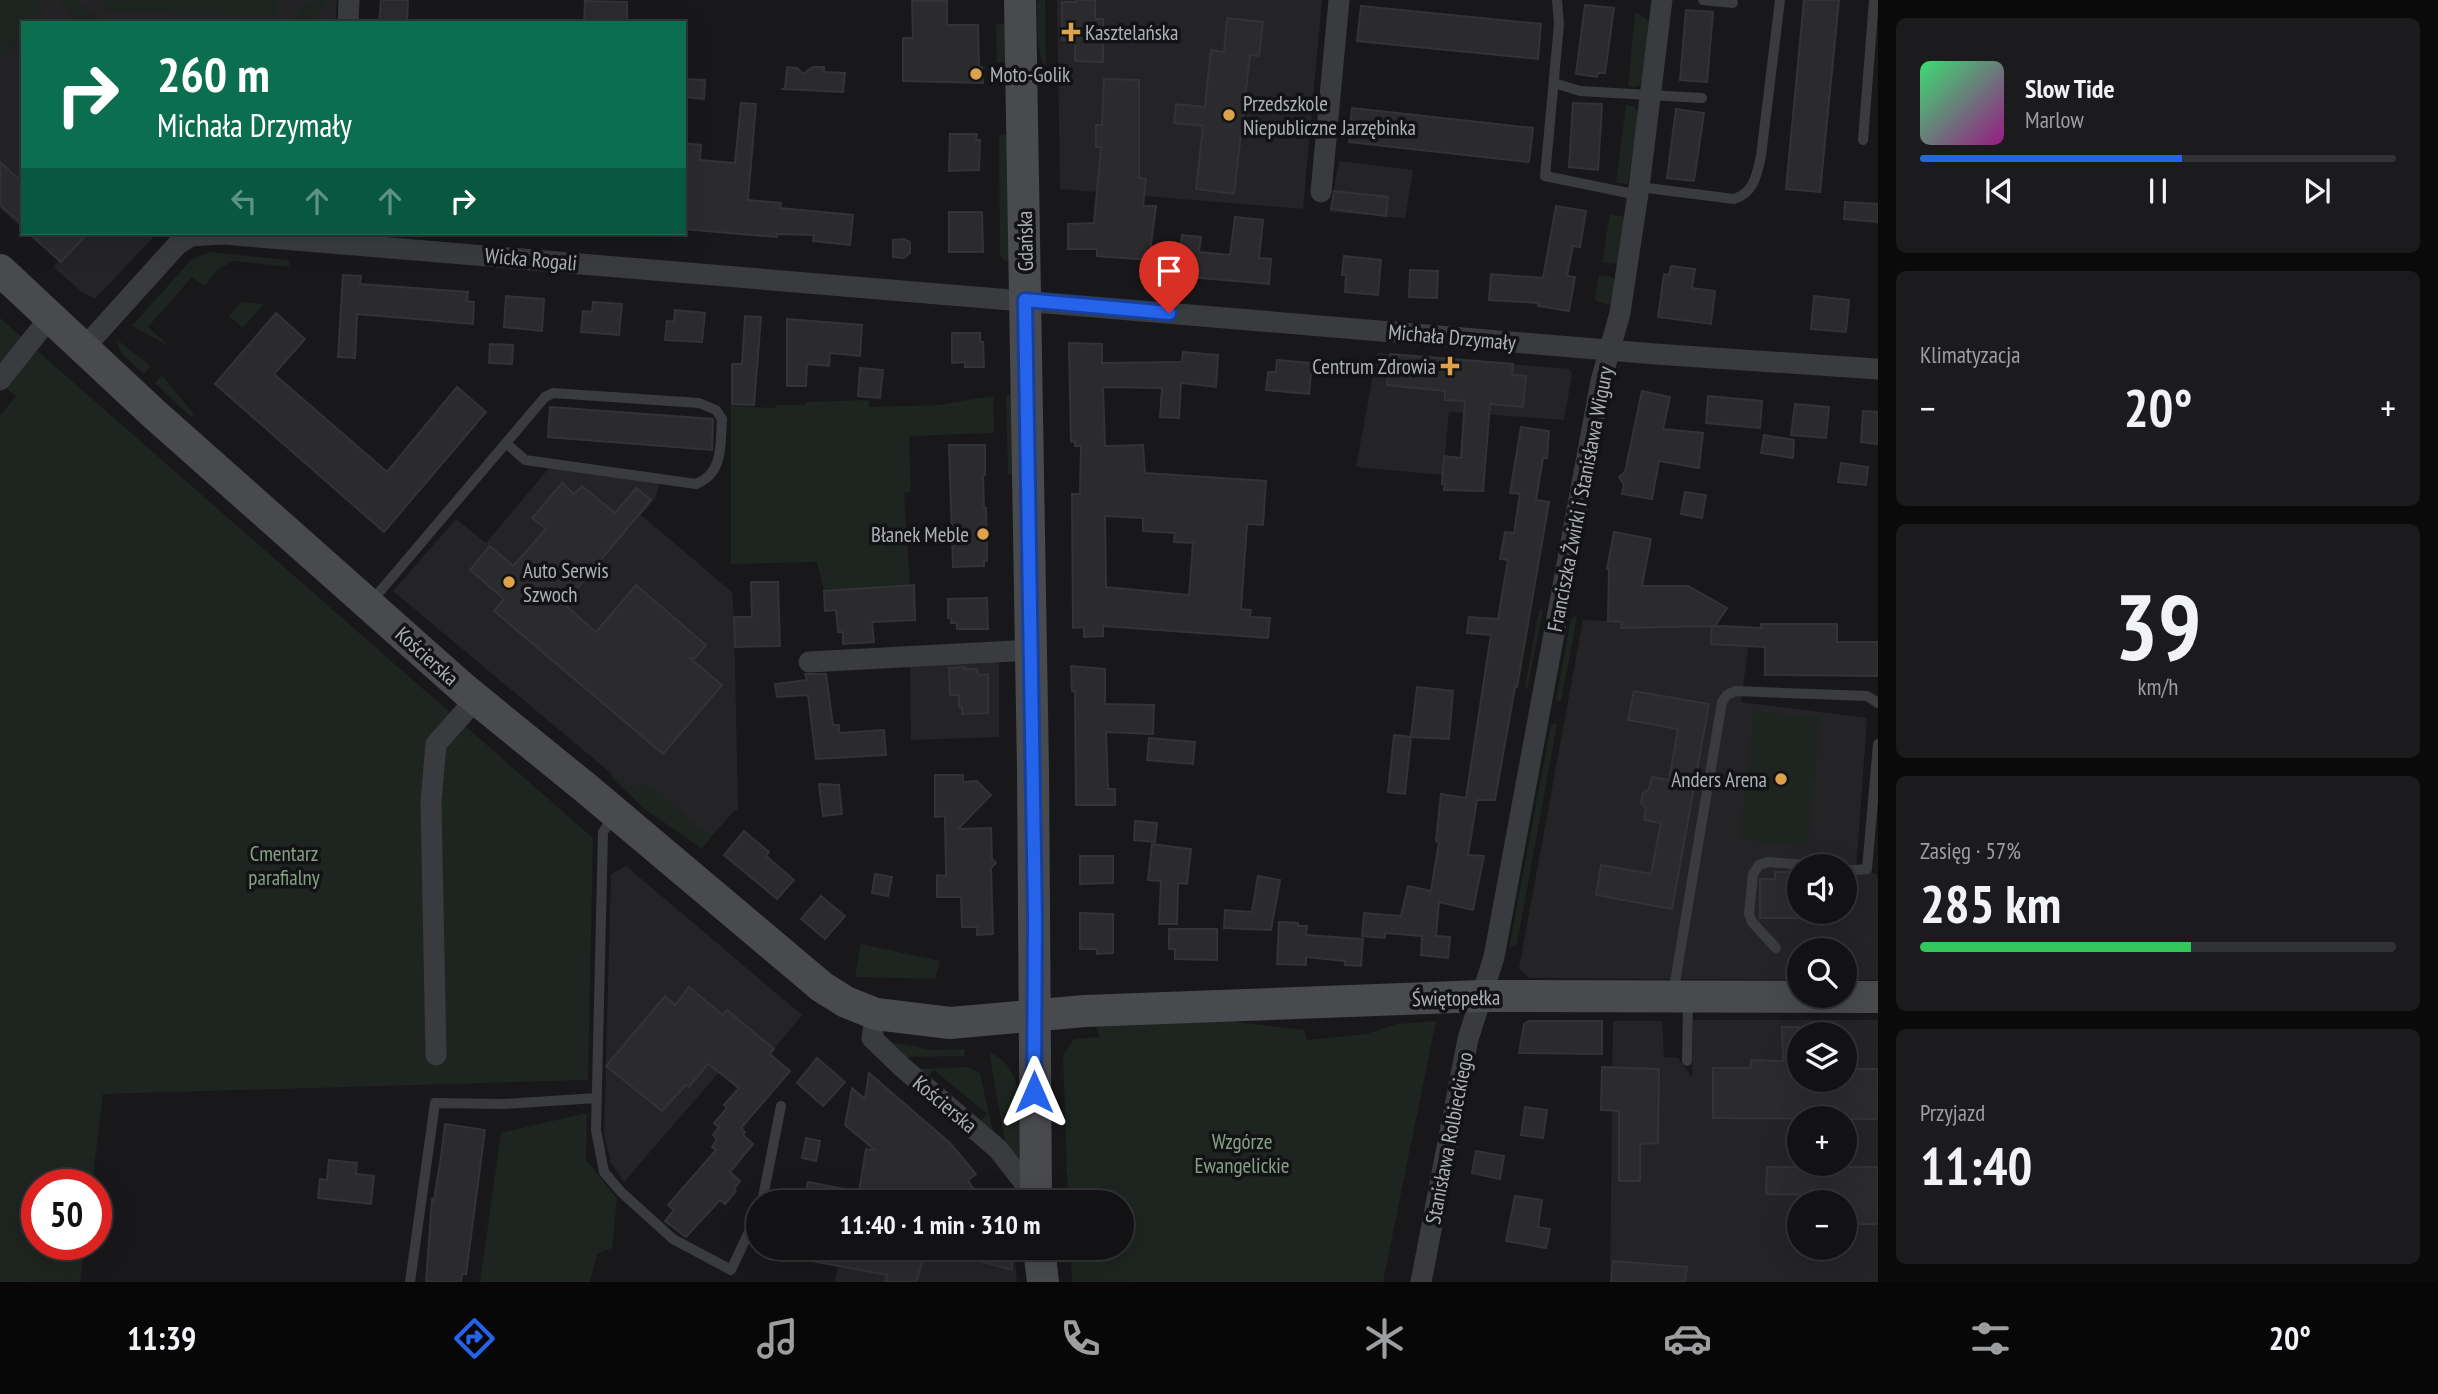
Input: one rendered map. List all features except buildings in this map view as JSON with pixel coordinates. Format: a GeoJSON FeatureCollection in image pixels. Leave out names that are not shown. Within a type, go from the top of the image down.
{"type":"FeatureCollection","features":[{"type":"Feature","properties":{"kind":"main road","name":"Gdańska"},"geometry":{"type":"LineString","coordinates":[[1020,0],[1031,650],[1036,1190]]}},
{"type":"Feature","properties":{"kind":"main road","name":"Kościerska"},"geometry":{"type":"LineString","coordinates":[[0,270],[153,413],[476,699],[822,988],[846,1002],[876,1014],[950,1023],[1034,1016]]}},
{"type":"Feature","properties":{"kind":"main road","name":"Świętopełka"},"geometry":{"type":"LineString","coordinates":[[1034,1016],[1096,1011],[1482,996],[1878,997]]}},
{"type":"Feature","properties":{"kind":"main road"},"geometry":{"type":"LineString","coordinates":[[1040,1260],[1043,1282]]}},
{"type":"Feature","properties":{"kind":"street"},"geometry":{"type":"LineString","coordinates":[[348,21],[349,0]]}},
{"type":"Feature","properties":{"kind":"street"},"geometry":{"type":"LineString","coordinates":[[1321,192],[1339,0]]}},
{"type":"Feature","properties":{"kind":"street","name":"Franciszka Żwirki i Stanisława Wigury"},"geometry":{"type":"LineString","coordinates":[[1482,996],[1494,957],[1608,351],[1620,313],[1639,191],[1662,0]]}},
{"type":"Feature","properties":{"kind":"street","name":"Wicka Rogali"},"geometry":{"type":"LineString","coordinates":[[84,348],[177,245],[191,236],[207,235]]}},
{"type":"Feature","properties":{"kind":"street","name":"Wicka Rogali"},"geometry":{"type":"LineString","coordinates":[[250,235],[333,238],[1025,300]]}},
{"type":"Feature","properties":{"kind":"street","name":"Michała Drzymały"},"geometry":{"type":"LineString","coordinates":[[1025,300],[1608,351],[1878,369]]}},
{"type":"Feature","properties":{"kind":"street"},"geometry":{"type":"LineString","coordinates":[[0,380],[51,316]]}},
{"type":"Feature","properties":{"kind":"street"},"geometry":{"type":"LineString","coordinates":[[809,662],[1031,650]]}},
{"type":"Feature","properties":{"kind":"street"},"geometry":{"type":"LineString","coordinates":[[436,1055],[430,802],[436,744],[476,699]]}},
{"type":"Feature","properties":{"kind":"street","name":"Stanisława Rolbieckiego"},"geometry":{"type":"LineString","coordinates":[[1421,1282],[1468,1039],[1482,996]]}},
{"type":"Feature","properties":{"kind":"street","name":"Kościerska"},"geometry":{"type":"LineString","coordinates":[[876,1014],[872,1038],[877,1044],[998,1149],[1023,1181],[1034,1190]]}},
{"type":"Feature","properties":{"kind":"lane"},"geometry":{"type":"LineString","coordinates":[[1557,0],[1559,23],[1545,176],[1639,191],[1734,199],[1751,187],[1761,156],[1780,0]]}},
{"type":"Feature","properties":{"kind":"lane"},"geometry":{"type":"LineString","coordinates":[[1703,0],[1733,3]]}},
{"type":"Feature","properties":{"kind":"lane"},"geometry":{"type":"LineString","coordinates":[[1863,140],[1874,0]]}},
{"type":"Feature","properties":{"kind":"lane"},"geometry":{"type":"LineString","coordinates":[[1554,83],[1580,91],[1702,98]]}},
{"type":"Feature","properties":{"kind":"lane"},"geometry":{"type":"LineString","coordinates":[[369,604],[545,397],[553,393],[699,403],[716,410],[722,419],[717,468],[707,480],[696,484],[525,460],[506,443]]}},
{"type":"Feature","properties":{"kind":"lane"},"geometry":{"type":"LineString","coordinates":[[1687,1061],[1680,997],[1722,702],[1727,695],[1735,691],[1867,696],[1878,703]]}},
{"type":"Feature","properties":{"kind":"lane"},"geometry":{"type":"LineString","coordinates":[[1857,870],[1867,869],[1878,744]]}},
{"type":"Feature","properties":{"kind":"lane"},"geometry":{"type":"LineString","coordinates":[[615,814],[603,832],[596,1130],[604,1172],[621,1192],[673,1240],[731,1270],[746,1238]]}},
{"type":"Feature","properties":{"kind":"lane"},"geometry":{"type":"LineString","coordinates":[[1776,948],[1752,922],[1749,914],[1753,874],[1759,865],[1768,862],[1787,863]]}},
{"type":"Feature","properties":{"kind":"lane"},"geometry":{"type":"LineString","coordinates":[[410,1282],[435,1103],[504,1104],[597,1098]]}},
{"type":"Feature","properties":{"kind":"lane"},"geometry":{"type":"LineString","coordinates":[[764,1190],[781,1106]]}},
{"type":"Feature","properties":{"kind":"shaded area"},"geometry":{"type":"Polygon","coordinates":[[[0,0],[337,0],[335,21],[21,21],[21,227],[0,208],[0,0]]]}},
{"type":"Feature","properties":{"kind":"shaded area","name":"Przedszkole Niepubliczne Jarzębinka"},"geometry":{"type":"Polygon","coordinates":[[[1057,0],[1322,0],[1303,209],[1060,189],[1057,0]]]}},
{"type":"Feature","properties":{"kind":"shaded area"},"geometry":{"type":"Polygon","coordinates":[[[1339,161],[1413,170],[1405,218],[1330,212],[1339,161]]]}},
{"type":"Feature","properties":{"kind":"shaded area"},"geometry":{"type":"Polygon","coordinates":[[[28,235],[155,235],[95,299],[82,292],[53,267],[58,261],[28,235]]]}},
{"type":"Feature","properties":{"kind":"shaded area"},"geometry":{"type":"Polygon","coordinates":[[[1377,353],[1570,369],[1572,375],[1564,420],[1449,412],[1443,475],[1356,467],[1377,353]]]}},
{"type":"Feature","properties":{"kind":"shaded area"},"geometry":{"type":"Polygon","coordinates":[[[555,461],[662,474],[655,499],[641,515],[732,592],[738,810],[734,811],[711,837],[646,783],[636,794],[393,591],[456,519],[486,543],[555,461]]]}},
{"type":"Feature","properties":{"kind":"shaded area"},"geometry":{"type":"Polygon","coordinates":[[[1583,620],[1751,626],[1741,702],[1867,718],[1857,858],[1857,854],[1787,854],[1787,924],[1857,924],[1857,872],[1876,873],[1878,980],[1857,980],[1857,938],[1787,938],[1787,980],[1529,978],[1519,968],[1583,620]]]}},
{"type":"Feature","properties":{"kind":"shaded area"},"geometry":{"type":"Polygon","coordinates":[[[999,661],[999,737],[911,740],[910,667],[999,661]]]}},
{"type":"Feature","properties":{"kind":"shaded area"},"geometry":{"type":"Polygon","coordinates":[[[626,866],[802,1015],[770,1054],[734,1055],[624,1182],[611,1163],[604,1135],[611,874],[626,866]]]}},
{"type":"Feature","properties":{"kind":"shaded area"},"geometry":{"type":"Polygon","coordinates":[[[1693,1020],[1878,1020],[1878,1282],[1610,1282],[1613,1021],[1662,1021],[1664,1057],[1678,1058],[1692,1077],[1693,1020]]]}},
{"type":"Feature","properties":{"kind":"shaded area"},"geometry":{"type":"Polygon","coordinates":[[[839,1260],[1015,1260],[1017,1282],[835,1282],[839,1260]]]}},
{"type":"Feature","properties":{"kind":"green space"},"geometry":{"type":"Polygon","coordinates":[[[0,0],[38,0],[42,16],[38,21],[21,21],[21,39],[1,60],[0,0]]]}},
{"type":"Feature","properties":{"kind":"green space"},"geometry":{"type":"Polygon","coordinates":[[[60,0],[77,0],[96,15],[115,21],[77,21],[60,0]]]}},
{"type":"Feature","properties":{"kind":"green space"},"geometry":{"type":"Polygon","coordinates":[[[106,0],[277,0],[277,17],[105,12],[106,0]]]}},
{"type":"Feature","properties":{"kind":"green space"},"geometry":{"type":"Polygon","coordinates":[[[310,0],[326,0],[312,21],[287,21],[298,14],[310,0]]]}},
{"type":"Feature","properties":{"kind":"green space"},"geometry":{"type":"Polygon","coordinates":[[[1045,0],[1044,68],[1038,45],[1037,1],[1045,0]]]}},
{"type":"Feature","properties":{"kind":"green space"},"geometry":{"type":"Polygon","coordinates":[[[1635,13],[1646,18],[1649,23],[1641,84],[1635,87],[1628,86],[1635,13]]]}},
{"type":"Feature","properties":{"kind":"green space"},"geometry":{"type":"Polygon","coordinates":[[[996,24],[1005,24],[1006,62],[997,63],[996,24]]]}},
{"type":"Feature","properties":{"kind":"green space"},"geometry":{"type":"Polygon","coordinates":[[[1626,105],[1635,107],[1638,112],[1628,184],[1616,183],[1626,105]]]}},
{"type":"Feature","properties":{"kind":"green space"},"geometry":{"type":"Polygon","coordinates":[[[1007,134],[1009,261],[1005,261],[1000,255],[999,135],[1007,134]]]}},
{"type":"Feature","properties":{"kind":"green space"},"geometry":{"type":"Polygon","coordinates":[[[1610,214],[1624,217],[1615,264],[1602,262],[1610,214]]]}},
{"type":"Feature","properties":{"kind":"green space"},"geometry":{"type":"Polygon","coordinates":[[[209,252],[289,260],[289,267],[234,261],[217,270],[206,285],[192,277],[148,327],[171,347],[132,326],[191,260],[209,252]]]}},
{"type":"Feature","properties":{"kind":"green space"},"geometry":{"type":"Polygon","coordinates":[[[1599,275],[1615,280],[1611,305],[1597,302],[1595,298],[1599,275]]]}},
{"type":"Feature","properties":{"kind":"green space"},"geometry":{"type":"Polygon","coordinates":[[[241,302],[264,304],[243,328],[229,316],[241,302]]]}},
{"type":"Feature","properties":{"kind":"green space","name":"Cmentarz parafialny"},"geometry":{"type":"Polygon","coordinates":[[[0,318],[593,838],[588,1080],[103,1094],[94,1169],[21,1169],[21,1260],[83,1260],[80,1282],[0,1282],[0,416],[16,396],[3,386],[0,389],[0,318]]]}},
{"type":"Feature","properties":{"kind":"green space"},"geometry":{"type":"Polygon","coordinates":[[[116,339],[151,366],[144,374],[121,353],[116,339]]]}},
{"type":"Feature","properties":{"kind":"green space"},"geometry":{"type":"Polygon","coordinates":[[[162,375],[194,414],[191,417],[155,383],[162,375]]]}},
{"type":"Feature","properties":{"kind":"green space"},"geometry":{"type":"Polygon","coordinates":[[[1009,394],[1012,474],[1010,475],[1006,395],[1009,394]]]}},
{"type":"Feature","properties":{"kind":"green space"},"geometry":{"type":"Polygon","coordinates":[[[993,396],[994,433],[909,436],[911,491],[904,493],[910,586],[824,591],[817,562],[731,564],[731,406],[775,408],[776,405],[805,405],[806,402],[869,400],[869,407],[939,405],[993,396]]]}},
{"type":"Feature","properties":{"kind":"green space"},"geometry":{"type":"Polygon","coordinates":[[[1541,609],[1543,610],[1527,690],[1525,687],[1541,609]]]}},
{"type":"Feature","properties":{"kind":"green space"},"geometry":{"type":"Polygon","coordinates":[[[1577,617],[1561,701],[1558,701],[1556,699],[1571,619],[1577,617]]]}},
{"type":"Feature","properties":{"kind":"green space","name":"Anders Arena"},"geometry":{"type":"Polygon","coordinates":[[[1754,711],[1821,718],[1807,847],[1740,839],[1754,711]]]}},
{"type":"Feature","properties":{"kind":"green space"},"geometry":{"type":"Polygon","coordinates":[[[1557,724],[1517,944],[1509,948],[1551,725],[1557,724]]]}},
{"type":"Feature","properties":{"kind":"green space"},"geometry":{"type":"Polygon","coordinates":[[[611,772],[636,794],[646,782],[711,837],[702,849],[642,807],[611,776],[611,772]]]}},
{"type":"Feature","properties":{"kind":"green space"},"geometry":{"type":"Polygon","coordinates":[[[861,944],[940,961],[935,979],[855,977],[861,944]]]}},
{"type":"Feature","properties":{"kind":"green space","name":"Wzgórze Ewangelickie"},"geometry":{"type":"Polygon","coordinates":[[[1228,1021],[1304,1030],[1307,1040],[1366,1034],[1397,1024],[1436,1021],[1383,1282],[1072,1282],[1071,1260],[1134,1260],[1134,1190],[1068,1190],[1063,1055],[1074,1039],[1099,1037],[1097,1025],[1228,1021]]]}},
{"type":"Feature","properties":{"kind":"green space"},"geometry":{"type":"Polygon","coordinates":[[[891,1042],[932,1050],[964,1049],[965,1056],[905,1057],[891,1042]]]}},
{"type":"Feature","properties":{"kind":"green space"},"geometry":{"type":"Polygon","coordinates":[[[989,1052],[1002,1060],[1017,1085],[1021,1116],[1021,1162],[1006,1148],[989,1052]]]}},
{"type":"Feature","properties":{"kind":"green space"},"geometry":{"type":"Polygon","coordinates":[[[968,1067],[980,1073],[994,1137],[979,1124],[987,1114],[934,1070],[925,1080],[916,1069],[968,1067]]]}},
{"type":"Feature","properties":{"kind":"green space"},"geometry":{"type":"Polygon","coordinates":[[[587,1113],[586,1160],[617,1198],[612,1248],[597,1254],[590,1282],[480,1282],[501,1133],[587,1113]]]}},
{"type":"Feature","properties":{"kind":"place","name":"Kasztelańska"},"geometry":{"type":"Point","coordinates":[1071,32]}},
{"type":"Feature","properties":{"kind":"place","name":"Moto-Golik"},"geometry":{"type":"Point","coordinates":[976,74]}},
{"type":"Feature","properties":{"kind":"place","name":"Przedszkole Niepubliczne Jarzębinka"},"geometry":{"type":"Point","coordinates":[1229,115]}},
{"type":"Feature","properties":{"kind":"place","name":"Centrum Zdrowia"},"geometry":{"type":"Point","coordinates":[1450,366]}},
{"type":"Feature","properties":{"kind":"place","name":"Błanek Meble"},"geometry":{"type":"Point","coordinates":[983,534]}},
{"type":"Feature","properties":{"kind":"place","name":"Auto Serwis Szwoch"},"geometry":{"type":"Point","coordinates":[509,582]}},
{"type":"Feature","properties":{"kind":"place","name":"Anders Arena"},"geometry":{"type":"Point","coordinates":[1781,779]}},
{"type":"Feature","properties":{"kind":"route"},"geometry":{"type":"LineString","coordinates":[[1034,1092],[1035,917],[1025,300],[1169,313]]}}]}
